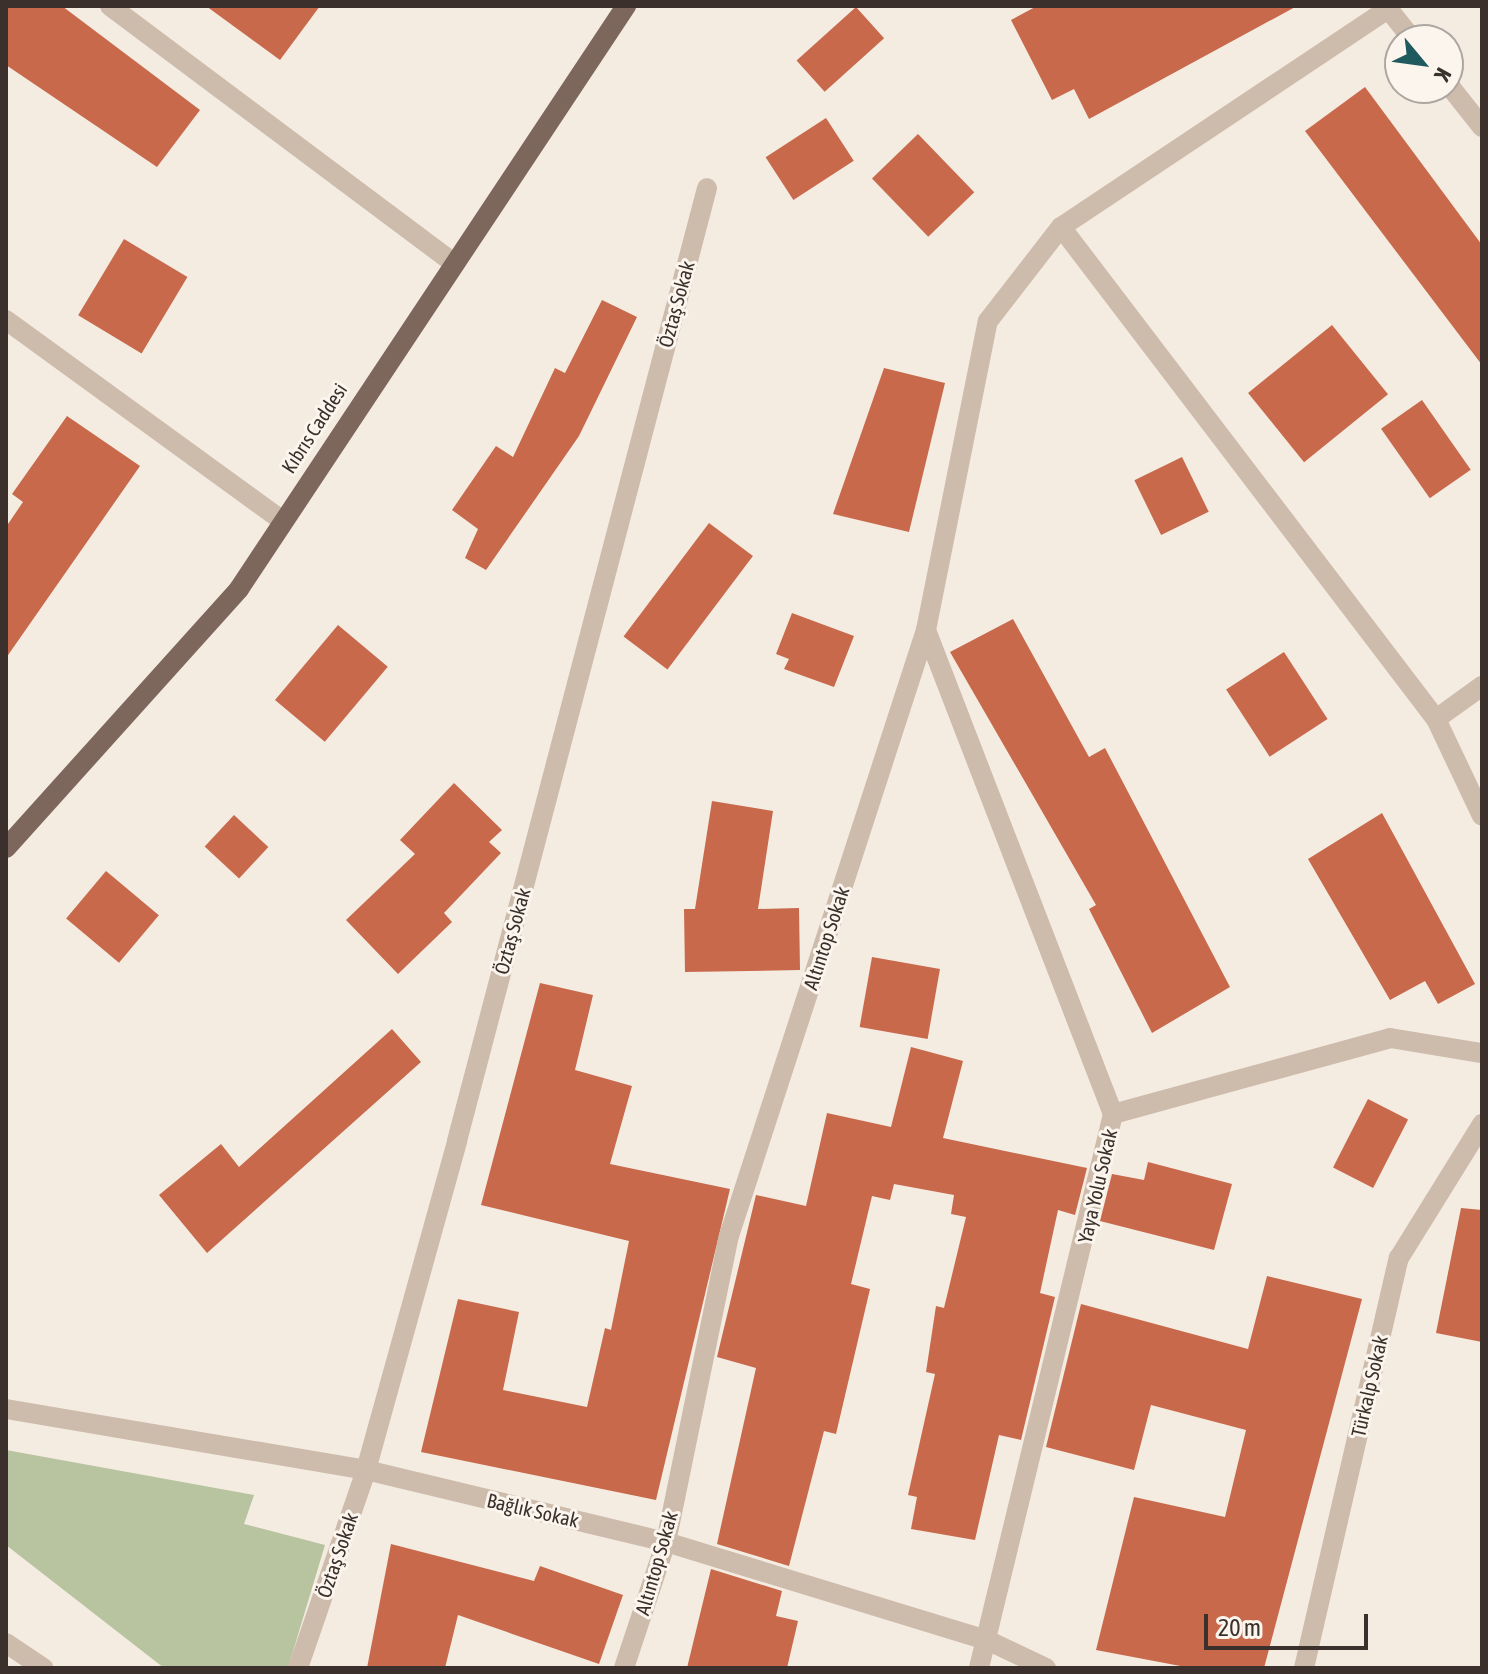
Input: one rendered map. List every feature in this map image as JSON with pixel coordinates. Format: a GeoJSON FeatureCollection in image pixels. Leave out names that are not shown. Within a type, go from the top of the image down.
{"type":"FeatureCollection","features":[{"type":"Feature","properties":{"kind":"main road","name":"Kıbrıs Caddesi"},"geometry":{"type":"LineString","coordinates":[[6,848],[239,589],[452,262],[626,6]]}},
{"type":"Feature","properties":{"kind":"street"},"geometry":{"type":"LineString","coordinates":[[110,6],[452,262]]}},
{"type":"Feature","properties":{"kind":"street"},"geometry":{"type":"LineString","coordinates":[[1387,7],[1400,24]]}},
{"type":"Feature","properties":{"kind":"street","name":"Altıntop Sokak"},"geometry":{"type":"LineString","coordinates":[[624,1668],[666,1542],[729,1236],[926,630],[988,321],[1061,227],[1387,7]]}},
{"type":"Feature","properties":{"kind":"street"},"geometry":{"type":"LineString","coordinates":[[1464,104],[1482,127]]}},
{"type":"Feature","properties":{"kind":"street","name":"Öztaş Sokak"},"geometry":{"type":"LineString","coordinates":[[298,1668],[366,1470],[707,188]]}},
{"type":"Feature","properties":{"kind":"street"},"geometry":{"type":"LineString","coordinates":[[1061,227],[1436,719],[1482,816]]}},
{"type":"Feature","properties":{"kind":"street"},"geometry":{"type":"LineString","coordinates":[[6,320],[283,521]]}},
{"type":"Feature","properties":{"kind":"street","name":"Yaya Yolu Sokak"},"geometry":{"type":"LineString","coordinates":[[926,630],[1113,1114],[989,1641],[979,1668]]}},
{"type":"Feature","properties":{"kind":"street"},"geometry":{"type":"LineString","coordinates":[[1436,719],[1482,686]]}},
{"type":"Feature","properties":{"kind":"street"},"geometry":{"type":"LineString","coordinates":[[1113,1114],[1390,1038],[1482,1053]]}},
{"type":"Feature","properties":{"kind":"street","name":"Türkalp Sokak"},"geometry":{"type":"LineString","coordinates":[[1304,1668],[1399,1258],[1482,1124]]}},
{"type":"Feature","properties":{"kind":"street","name":"Bağlık Sokak"},"geometry":{"type":"LineString","coordinates":[[6,1409],[366,1470],[666,1542],[989,1641],[1046,1668]]}},
{"type":"Feature","properties":{"kind":"street"},"geometry":{"type":"LineString","coordinates":[[6,1643],[43,1668]]}},
{"type":"Feature","properties":{"kind":"green space"},"geometry":{"type":"Polygon","coordinates":[[[6,1450],[254,1495],[244,1524],[325,1545],[288,1668],[164,1668],[6,1545],[6,1450]]]}},
{"type":"Feature","properties":{"kind":"building"},"geometry":{"type":"Polygon","coordinates":[[[6,6],[62,6],[200,110],[157,167],[6,65],[6,6]]]}},
{"type":"Feature","properties":{"kind":"building"},"geometry":{"type":"Polygon","coordinates":[[[206,6],[320,6],[280,60],[206,6]]]}},
{"type":"Feature","properties":{"kind":"building"},"geometry":{"type":"Polygon","coordinates":[[[1037,6],[1297,6],[1089,119],[1074,89],[1052,100],[1011,20],[1037,6]]]}},
{"type":"Feature","properties":{"kind":"building"},"geometry":{"type":"Polygon","coordinates":[[[856,7],[884,38],[825,92],[797,61],[856,7]]]}},
{"type":"Feature","properties":{"kind":"building"},"geometry":{"type":"Polygon","coordinates":[[[1365,87],[1482,245],[1482,365],[1305,131],[1365,87]]]}},
{"type":"Feature","properties":{"kind":"building"},"geometry":{"type":"Polygon","coordinates":[[[826,118],[854,161],[793,200],[766,157],[826,118]]]}},
{"type":"Feature","properties":{"kind":"building"},"geometry":{"type":"Polygon","coordinates":[[[918,134],[974,192],[928,237],[872,178],[918,134]]]}},
{"type":"Feature","properties":{"kind":"building"},"geometry":{"type":"Polygon","coordinates":[[[124,239],[187,277],[142,353],[78,315],[124,239]]]}},
{"type":"Feature","properties":{"kind":"building"},"geometry":{"type":"Polygon","coordinates":[[[602,300],[637,317],[579,436],[486,570],[465,558],[478,529],[452,510],[496,446],[513,457],[555,368],[565,373],[602,300]]]}},
{"type":"Feature","properties":{"kind":"building"},"geometry":{"type":"Polygon","coordinates":[[[1332,325],[1388,394],[1304,462],[1248,393],[1332,325]]]}},
{"type":"Feature","properties":{"kind":"building"},"geometry":{"type":"Polygon","coordinates":[[[884,368],[945,383],[909,532],[833,514],[884,368]]]}},
{"type":"Feature","properties":{"kind":"building"},"geometry":{"type":"Polygon","coordinates":[[[1422,400],[1471,470],[1430,498],[1381,429],[1422,400]]]}},
{"type":"Feature","properties":{"kind":"building"},"geometry":{"type":"Polygon","coordinates":[[[67,416],[140,466],[6,658],[6,527],[23,502],[12,494],[67,416]]]}},
{"type":"Feature","properties":{"kind":"building"},"geometry":{"type":"Polygon","coordinates":[[[1182,457],[1209,512],[1161,535],[1134,480],[1182,457]]]}},
{"type":"Feature","properties":{"kind":"building"},"geometry":{"type":"Polygon","coordinates":[[[709,523],[753,556],[667,670],[624,636],[709,523]]]}},
{"type":"Feature","properties":{"kind":"building"},"geometry":{"type":"Polygon","coordinates":[[[792,613],[854,636],[834,687],[784,669],[789,659],[776,654],[792,613]]]}},
{"type":"Feature","properties":{"kind":"building"},"geometry":{"type":"Polygon","coordinates":[[[1013,619],[1089,757],[1105,748],[1230,987],[1152,1033],[1089,909],[1096,905],[950,652],[1013,619]]]}},
{"type":"Feature","properties":{"kind":"building"},"geometry":{"type":"Polygon","coordinates":[[[338,625],[388,667],[325,742],[275,700],[338,625]]]}},
{"type":"Feature","properties":{"kind":"building"},"geometry":{"type":"Polygon","coordinates":[[[1284,652],[1328,719],[1270,757],[1226,690],[1284,652]]]}},
{"type":"Feature","properties":{"kind":"building"},"geometry":{"type":"Polygon","coordinates":[[[454,783],[502,830],[489,842],[501,853],[444,913],[452,922],[398,974],[346,920],[415,854],[400,840],[454,783]]]}},
{"type":"Feature","properties":{"kind":"building"},"geometry":{"type":"Polygon","coordinates":[[[712,801],[773,811],[758,909],[799,908],[800,970],[685,972],[684,909],[695,909],[712,801]]]}},
{"type":"Feature","properties":{"kind":"building"},"geometry":{"type":"Polygon","coordinates":[[[1382,813],[1475,984],[1438,1004],[1425,981],[1390,1000],[1308,859],[1382,813]]]}},
{"type":"Feature","properties":{"kind":"building"},"geometry":{"type":"Polygon","coordinates":[[[234,815],[268,847],[239,879],[205,846],[234,815]]]}},
{"type":"Feature","properties":{"kind":"building"},"geometry":{"type":"Polygon","coordinates":[[[106,871],[159,915],[119,963],[66,918],[106,871]]]}},
{"type":"Feature","properties":{"kind":"building"},"geometry":{"type":"Polygon","coordinates":[[[872,957],[940,969],[928,1039],[860,1027],[872,957]]]}},
{"type":"Feature","properties":{"kind":"building"},"geometry":{"type":"Polygon","coordinates":[[[540,983],[593,995],[575,1070],[632,1086],[610,1164],[730,1189],[656,1500],[421,1452],[458,1299],[519,1312],[503,1390],[587,1407],[605,1328],[611,1330],[629,1241],[481,1205],[540,983]]]}},
{"type":"Feature","properties":{"kind":"building"},"geometry":{"type":"Polygon","coordinates":[[[392,1029],[421,1062],[207,1253],[159,1195],[221,1144],[239,1167],[392,1029]]]}},
{"type":"Feature","properties":{"kind":"building"},"geometry":{"type":"Polygon","coordinates":[[[911,1047],[963,1061],[943,1138],[1087,1168],[1075,1215],[1058,1210],[1040,1293],[1055,1297],[1021,1440],[999,1435],[975,1540],[911,1529],[917,1497],[908,1495],[935,1374],[926,1372],[936,1306],[944,1308],[966,1217],[951,1214],[954,1195],[894,1184],[890,1200],[872,1196],[851,1284],[870,1289],[836,1434],[824,1431],[789,1566],[717,1544],[756,1368],[717,1357],[756,1195],[806,1206],[827,1113],[891,1127],[911,1047]]]}},
{"type":"Feature","properties":{"kind":"building"},"geometry":{"type":"Polygon","coordinates":[[[1368,1099],[1408,1119],[1373,1188],[1333,1168],[1368,1099]]]}},
{"type":"Feature","properties":{"kind":"building"},"geometry":{"type":"Polygon","coordinates":[[[1148,1162],[1232,1184],[1214,1250],[1100,1221],[1112,1174],[1144,1180],[1148,1162]]]}},
{"type":"Feature","properties":{"kind":"building"},"geometry":{"type":"Polygon","coordinates":[[[1461,1208],[1482,1210],[1482,1342],[1436,1333],[1461,1208]]]}},
{"type":"Feature","properties":{"kind":"building"},"geometry":{"type":"Polygon","coordinates":[[[1267,1276],[1362,1299],[1264,1668],[1191,1668],[1096,1650],[1134,1497],[1225,1517],[1246,1430],[1151,1405],[1134,1470],[1046,1447],[1081,1304],[1248,1349],[1267,1276]]]}},
{"type":"Feature","properties":{"kind":"building"},"geometry":{"type":"Polygon","coordinates":[[[391,1544],[534,1581],[540,1566],[623,1595],[599,1664],[458,1615],[445,1668],[367,1668],[391,1544]]]}},
{"type":"Feature","properties":{"kind":"building"},"geometry":{"type":"Polygon","coordinates":[[[711,1569],[782,1591],[776,1616],[798,1621],[787,1668],[687,1668],[711,1569]]]}}]}
